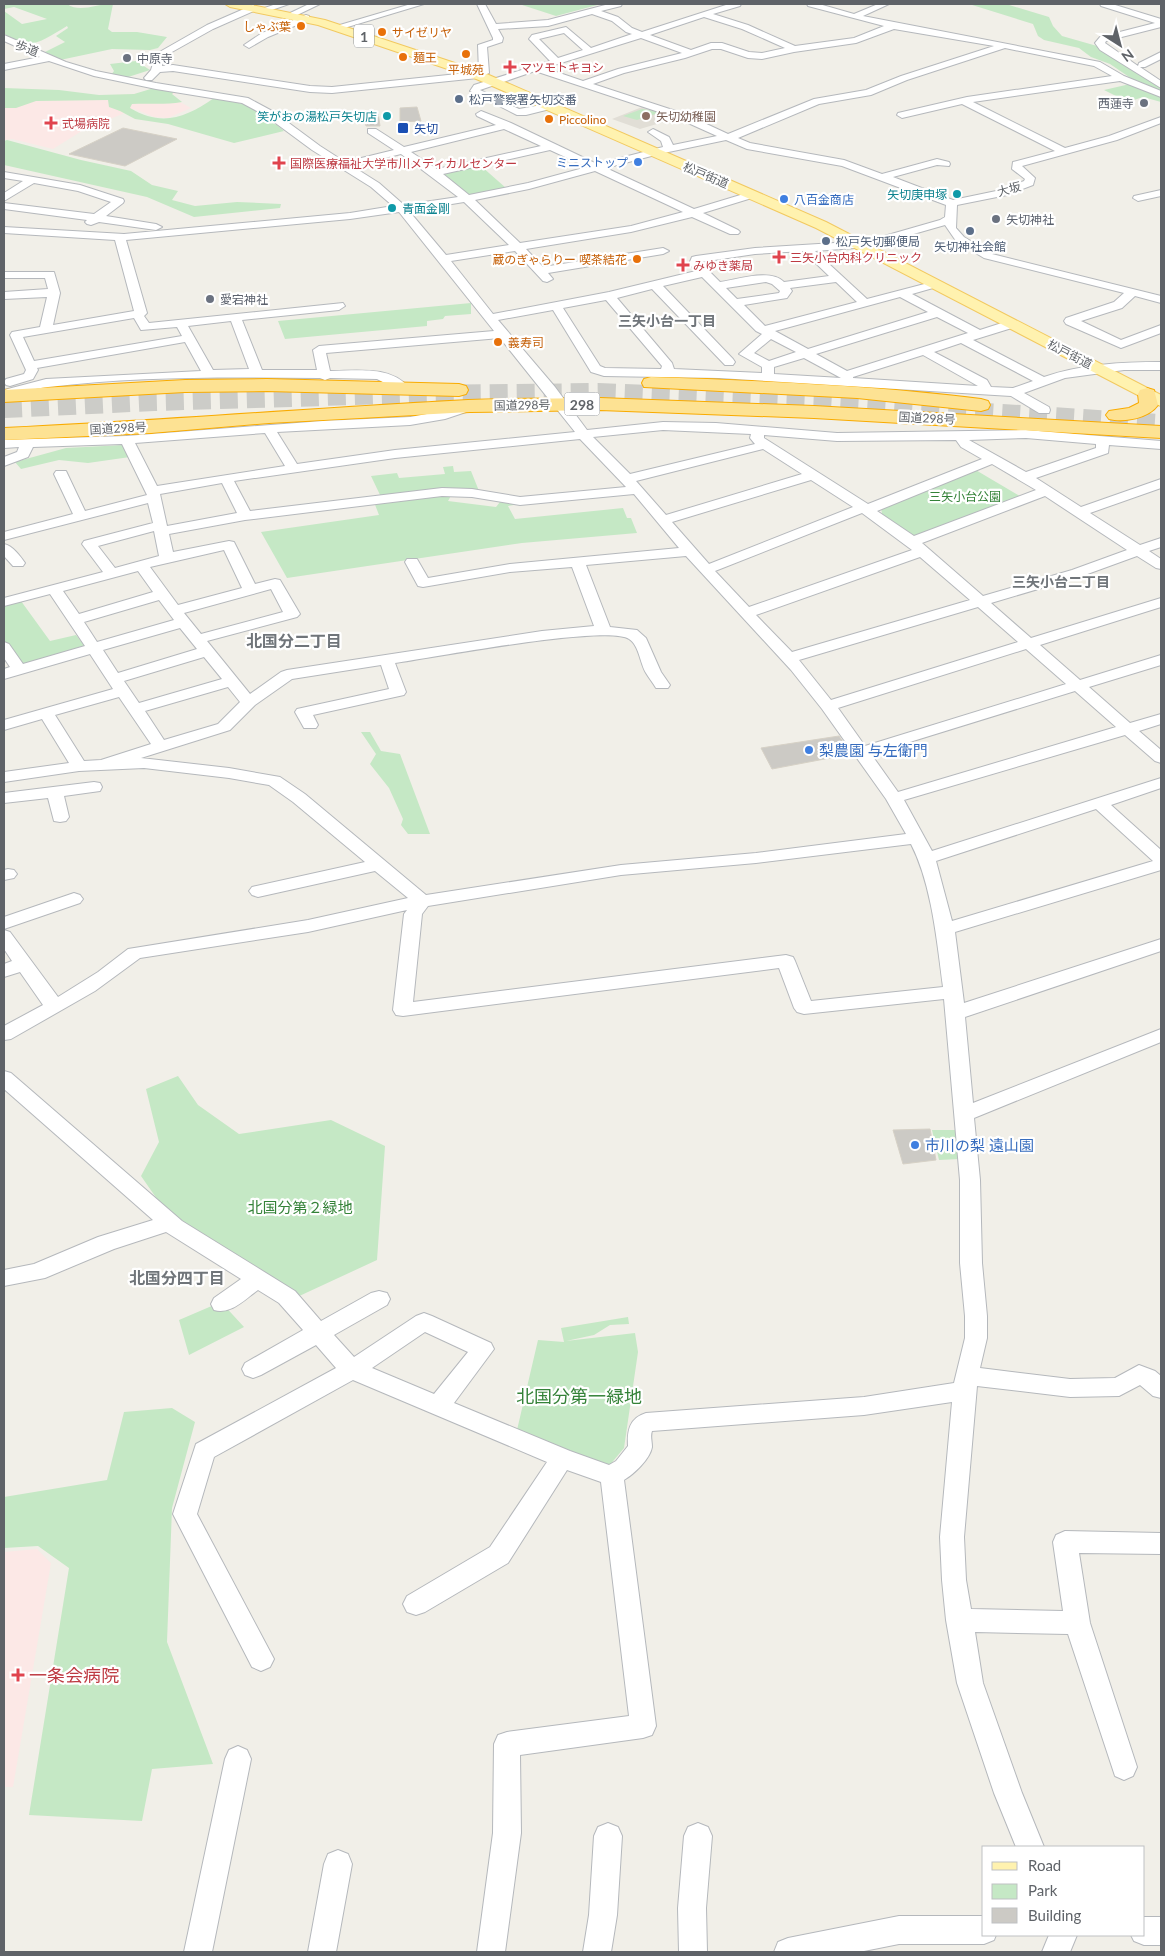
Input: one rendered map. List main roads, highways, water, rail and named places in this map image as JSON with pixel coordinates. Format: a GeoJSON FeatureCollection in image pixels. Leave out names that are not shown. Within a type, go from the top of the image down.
{"type":"FeatureCollection","features":[{"type":"Feature","properties":{"kind":"highway"},"geometry":{"type":"LineString","coordinates":[[651,383],[840,390],[924,397],[994,407]]}},
{"type":"Feature","properties":{"kind":"highway","name":"国道298号"},"geometry":{"type":"LineString","coordinates":[[4,395],[185,386],[267,385],[404,389],[556,397],[638,405],[804,411],[1161,434]]}},
{"type":"Feature","properties":{"kind":"highway","name":"国道298号"},"geometry":{"type":"LineString","coordinates":[[4,434],[151,427],[269,417],[470,406],[556,397],[814,396],[1161,419]]}},
{"type":"Feature","properties":{"kind":"highway"},"geometry":{"type":"LineString","coordinates":[[1116,415],[1133,413],[1147,407],[1154,397]]}},
{"type":"Feature","properties":{"kind":"highway"},"geometry":{"type":"LineString","coordinates":[[612,412],[896,424],[1031,425]]}},
{"type":"Feature","properties":{"kind":"main road","name":"松戸街道"},"geometry":{"type":"LineString","coordinates":[[230,4],[258,9],[288,9],[306,18],[338,27],[478,75],[553,110],[821,225],[1154,397]]}},
{"type":"Feature","properties":{"kind":"tunnel"},"geometry":{"type":"LineString","coordinates":[[4,409],[154,402],[425,394],[598,392],[814,401],[1161,423]]}},
{"type":"Feature","properties":{"kind":"place","name":"しゃぶ葉"},"geometry":{"type":"Point","coordinates":[301,26]}},
{"type":"Feature","properties":{"kind":"place","name":"サイゼリヤ"},"geometry":{"type":"Point","coordinates":[382,32]}},
{"type":"Feature","properties":{"kind":"place","name":"平城苑"},"geometry":{"type":"Point","coordinates":[466,54]}},
{"type":"Feature","properties":{"kind":"place","name":"麺王"},"geometry":{"type":"Point","coordinates":[403,57]}},
{"type":"Feature","properties":{"kind":"place","name":"中原寺"},"geometry":{"type":"Point","coordinates":[127,58]}},
{"type":"Feature","properties":{"kind":"place","name":"マツモトキヨシ"},"geometry":{"type":"Point","coordinates":[510,67]}},
{"type":"Feature","properties":{"kind":"place","name":"松戸警察署矢切交番"},"geometry":{"type":"Point","coordinates":[459,99]}},
{"type":"Feature","properties":{"kind":"place","name":"西蓮寺"},"geometry":{"type":"Point","coordinates":[1144,103]}},
{"type":"Feature","properties":{"kind":"place","name":"笑がおの湯松戸矢切店"},"geometry":{"type":"Point","coordinates":[387,116]}},
{"type":"Feature","properties":{"kind":"place","name":"矢切幼稚園"},"geometry":{"type":"Point","coordinates":[646,116]}},
{"type":"Feature","properties":{"kind":"place","name":"Piccolino"},"geometry":{"type":"Point","coordinates":[549,119]}},
{"type":"Feature","properties":{"kind":"place","name":"式場病院"},"geometry":{"type":"Point","coordinates":[51,123]}},
{"type":"Feature","properties":{"kind":"place","name":"矢切"},"geometry":{"type":"Point","coordinates":[403,128]}},
{"type":"Feature","properties":{"kind":"place","name":"ミニストップ"},"geometry":{"type":"Point","coordinates":[638,162]}},
{"type":"Feature","properties":{"kind":"place","name":"国際医療福祉大学市川メディカルセンター"},"geometry":{"type":"Point","coordinates":[279,163]}},
{"type":"Feature","properties":{"kind":"place","name":"矢切庚申塚"},"geometry":{"type":"Point","coordinates":[957,194]}},
{"type":"Feature","properties":{"kind":"place","name":"八百金商店"},"geometry":{"type":"Point","coordinates":[784,199]}},
{"type":"Feature","properties":{"kind":"place","name":"青面金剛"},"geometry":{"type":"Point","coordinates":[392,208]}},
{"type":"Feature","properties":{"kind":"place","name":"矢切神社"},"geometry":{"type":"Point","coordinates":[996,219]}},
{"type":"Feature","properties":{"kind":"place","name":"矢切神社会館"},"geometry":{"type":"Point","coordinates":[970,231]}},
{"type":"Feature","properties":{"kind":"place","name":"松戸矢切郵便局"},"geometry":{"type":"Point","coordinates":[826,241]}},
{"type":"Feature","properties":{"kind":"place","name":"三矢小台内科クリニック"},"geometry":{"type":"Point","coordinates":[779,257]}},
{"type":"Feature","properties":{"kind":"place","name":"蔵のぎゃらりー 喫茶結花"},"geometry":{"type":"Point","coordinates":[637,259]}},
{"type":"Feature","properties":{"kind":"place","name":"みゆき薬局"},"geometry":{"type":"Point","coordinates":[683,265]}},
{"type":"Feature","properties":{"kind":"place","name":"愛宕神社"},"geometry":{"type":"Point","coordinates":[210,299]}},
{"type":"Feature","properties":{"kind":"place","name":"義寿司"},"geometry":{"type":"Point","coordinates":[498,342]}},
{"type":"Feature","properties":{"kind":"place","name":"梨農園 与左衛門"},"geometry":{"type":"Point","coordinates":[809,750]}},
{"type":"Feature","properties":{"kind":"place","name":"市川の梨 遠山園"},"geometry":{"type":"Point","coordinates":[915,1145]}},
{"type":"Feature","properties":{"kind":"place","name":"一条会病院"},"geometry":{"type":"Point","coordinates":[18,1675]}},
{"type":"Feature","properties":{"kind":"district","name":"三矢小台一丁目"},"geometry":{"type":"Point","coordinates":[667,320]}},
{"type":"Feature","properties":{"kind":"district","name":"三矢小台二丁目"},"geometry":{"type":"Point","coordinates":[1061,581]}},
{"type":"Feature","properties":{"kind":"district","name":"北国分二丁目"},"geometry":{"type":"Point","coordinates":[294,640]}},
{"type":"Feature","properties":{"kind":"district","name":"北国分四丁目"},"geometry":{"type":"Point","coordinates":[177,1277]}},
{"type":"Feature","properties":{"kind":"park label","name":"三矢小台公園"},"geometry":{"type":"Point","coordinates":[965,496]}},
{"type":"Feature","properties":{"kind":"park label","name":"北国分第２緑地"},"geometry":{"type":"Point","coordinates":[300,1207]}},
{"type":"Feature","properties":{"kind":"park label","name":"北国分第一緑地"},"geometry":{"type":"Point","coordinates":[579,1396]}}]}
